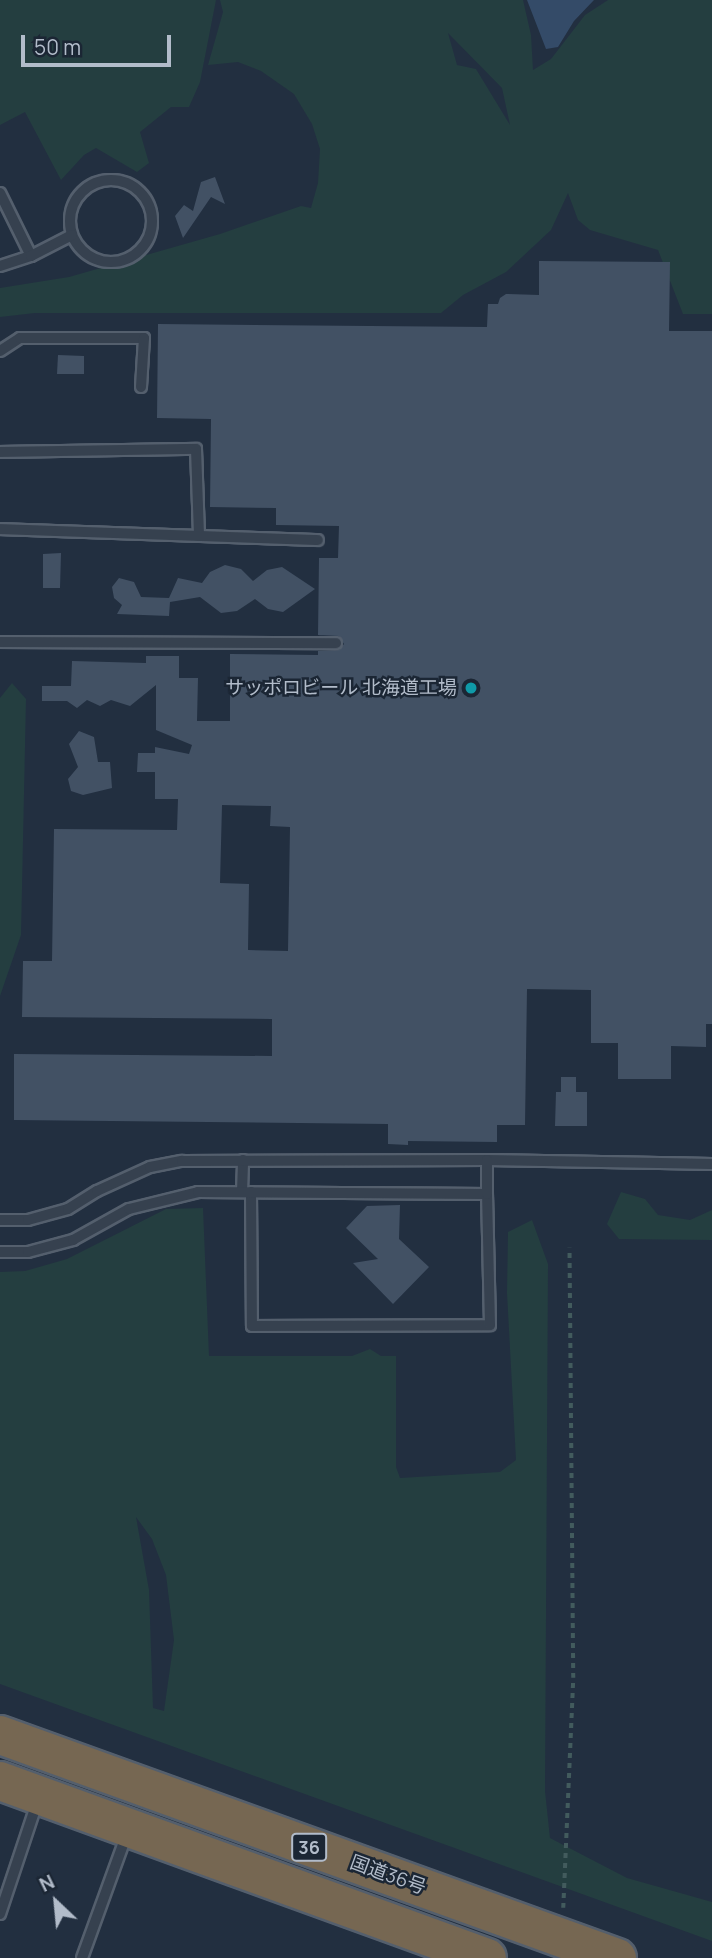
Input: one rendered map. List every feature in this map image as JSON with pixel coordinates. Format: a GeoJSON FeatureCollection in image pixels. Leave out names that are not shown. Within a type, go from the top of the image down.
{"type":"FeatureCollection","features":[{"type":"Feature","properties":{"kind":"highway","name":"国道36号"},"geometry":{"type":"LineString","coordinates":[[0,1735],[617,1958]]}},
{"type":"Feature","properties":{"kind":"highway","name":"36"},"geometry":{"type":"LineString","coordinates":[[0,1781],[487,1958]]}},
{"type":"Feature","properties":{"kind":"lane"},"geometry":{"type":"LineString","coordinates":[[111,180],[136,187],[151,208],[153,222],[146,242],[131,257],[118,262],[104,262],[90,257],[79,248],[72,235],[72,209],[77,197],[98,182],[111,180]]}},
{"type":"Feature","properties":{"kind":"lane"},"geometry":{"type":"LineString","coordinates":[[0,193],[30,256]]}},
{"type":"Feature","properties":{"kind":"lane"},"geometry":{"type":"LineString","coordinates":[[0,266],[30,256],[72,235]]}},
{"type":"Feature","properties":{"kind":"lane"},"geometry":{"type":"LineString","coordinates":[[0,351],[20,338],[144,338],[141,387]]}},
{"type":"Feature","properties":{"kind":"lane"},"geometry":{"type":"LineString","coordinates":[[0,452],[196,449],[199,536]]}},
{"type":"Feature","properties":{"kind":"lane"},"geometry":{"type":"LineString","coordinates":[[0,529],[318,540]]}},
{"type":"Feature","properties":{"kind":"lane"},"geometry":{"type":"LineString","coordinates":[[0,642],[336,643]]}},
{"type":"Feature","properties":{"kind":"lane"},"geometry":{"type":"LineString","coordinates":[[243,1160],[247,1192],[252,1326],[490,1325],[487,1160]]}},
{"type":"Feature","properties":{"kind":"lane"},"geometry":{"type":"LineString","coordinates":[[0,1220],[28,1220],[68,1209],[97,1191],[150,1167],[182,1161],[487,1160],[712,1164]]}},
{"type":"Feature","properties":{"kind":"lane"},"geometry":{"type":"LineString","coordinates":[[0,1252],[28,1252],[73,1240],[129,1209],[198,1192],[487,1194]]}},
{"type":"Feature","properties":{"kind":"lane"},"geometry":{"type":"LineString","coordinates":[[0,1914],[39,1796]]}},
{"type":"Feature","properties":{"kind":"lane"},"geometry":{"type":"LineString","coordinates":[[82,1958],[128,1828]]}},
{"type":"Feature","properties":{"kind":"path"},"geometry":{"type":"LineString","coordinates":[[562,1938],[573,1678],[569,1248]]}},
{"type":"Feature","properties":{"kind":"green space"},"geometry":{"type":"Polygon","coordinates":[[[0,0],[216,0],[200,82],[189,107],[171,107],[140,132],[149,163],[137,172],[96,148],[84,155],[61,180],[25,112],[0,125],[0,0]]]}},
{"type":"Feature","properties":{"kind":"green space"},"geometry":{"type":"Polygon","coordinates":[[[220,0],[523,0],[531,35],[533,70],[551,59],[585,15],[608,0],[712,0],[712,314],[683,314],[658,250],[590,230],[578,220],[568,193],[551,230],[506,272],[463,295],[441,313],[35,313],[0,317],[0,288],[69,277],[220,234],[301,206],[311,208],[318,183],[320,149],[312,124],[294,94],[261,71],[238,62],[208,65],[223,12],[220,0]],[[448,33],[457,65],[476,69],[510,125],[502,88],[448,33]]]}},
{"type":"Feature","properties":{"kind":"green space"},"geometry":{"type":"Polygon","coordinates":[[[12,683],[26,699],[21,935],[0,996],[0,698],[12,683]]]}},
{"type":"Feature","properties":{"kind":"green space"},"geometry":{"type":"Polygon","coordinates":[[[621,1192],[645,1199],[658,1215],[690,1220],[712,1210],[712,1240],[619,1239],[607,1224],[621,1192]]]}},
{"type":"Feature","properties":{"kind":"green space"},"geometry":{"type":"Polygon","coordinates":[[[203,1208],[209,1356],[352,1356],[370,1349],[381,1356],[396,1356],[396,1467],[400,1478],[500,1472],[516,1460],[507,1293],[508,1232],[532,1220],[548,1264],[545,1791],[550,1838],[627,1878],[712,1902],[712,1941],[0,1684],[0,1272],[25,1271],[67,1259],[166,1209],[203,1208]],[[136,1517],[149,1590],[153,1708],[164,1711],[174,1640],[166,1575],[152,1539],[136,1517]]]}},
{"type":"Feature","properties":{"kind":"water"},"geometry":{"type":"Polygon","coordinates":[[[527,0],[594,0],[574,21],[558,47],[546,49],[527,0]]]}},
{"type":"Feature","properties":{"kind":"building"},"geometry":{"type":"Polygon","coordinates":[[[215,177],[225,204],[211,197],[183,238],[175,216],[184,205],[193,211],[201,182],[215,177]]]}},
{"type":"Feature","properties":{"kind":"building","name":"サッポロビール 北海道工場"},"geometry":{"type":"Polygon","coordinates":[[[539,261],[670,262],[669,331],[712,331],[712,1024],[706,1024],[706,1047],[671,1046],[671,1079],[618,1079],[618,1043],[591,1043],[591,990],[527,989],[525,1125],[497,1125],[497,1142],[408,1141],[408,1145],[388,1144],[388,1124],[14,1120],[14,1054],[272,1056],[272,1019],[22,1017],[23,961],[52,961],[54,829],[177,830],[178,799],[155,799],[155,772],[137,772],[138,753],[155,753],[155,747],[189,754],[192,745],[156,730],[156,685],[130,706],[111,700],[100,706],[87,700],[77,708],[67,701],[42,701],[42,686],[71,686],[72,661],[146,663],[146,656],[179,656],[179,678],[198,678],[197,721],[230,721],[230,654],[318,655],[318,651],[339,650],[344,644],[339,636],[318,635],[319,558],[338,558],[339,526],[276,525],[276,508],[210,507],[211,419],[157,418],[158,324],[487,327],[488,304],[498,304],[500,298],[506,294],[539,295],[539,261]],[[222,805],[220,883],[249,884],[248,950],[288,951],[290,827],[270,826],[271,806],[222,805]]]}},
{"type":"Feature","properties":{"kind":"building"},"geometry":{"type":"Polygon","coordinates":[[[58,355],[84,356],[84,374],[57,374],[58,355]]]}},
{"type":"Feature","properties":{"kind":"building"},"geometry":{"type":"Polygon","coordinates":[[[61,553],[60,588],[43,588],[43,554],[61,553]]]}},
{"type":"Feature","properties":{"kind":"building"},"geometry":{"type":"Polygon","coordinates":[[[225,565],[241,569],[253,581],[267,570],[282,567],[315,589],[283,612],[268,609],[255,599],[237,611],[221,613],[200,597],[170,602],[169,616],[117,614],[122,605],[114,598],[112,587],[119,578],[134,582],[141,597],[169,598],[178,578],[202,583],[210,572],[225,565]]]}},
{"type":"Feature","properties":{"kind":"building"},"geometry":{"type":"Polygon","coordinates":[[[79,731],[94,737],[98,762],[110,762],[112,788],[83,795],[71,791],[68,779],[78,767],[69,744],[79,731]]]}},
{"type":"Feature","properties":{"kind":"building"},"geometry":{"type":"Polygon","coordinates":[[[561,1077],[576,1077],[576,1092],[587,1092],[587,1126],[555,1126],[556,1092],[561,1092],[561,1077]]]}},
{"type":"Feature","properties":{"kind":"building"},"geometry":{"type":"Polygon","coordinates":[[[400,1205],[399,1239],[429,1267],[393,1304],[353,1263],[378,1259],[346,1228],[367,1206],[400,1205]]]}},
{"type":"Feature","properties":{"kind":"place","name":"サッポロビール 北海道工場"},"geometry":{"type":"Point","coordinates":[471,688]}}]}
